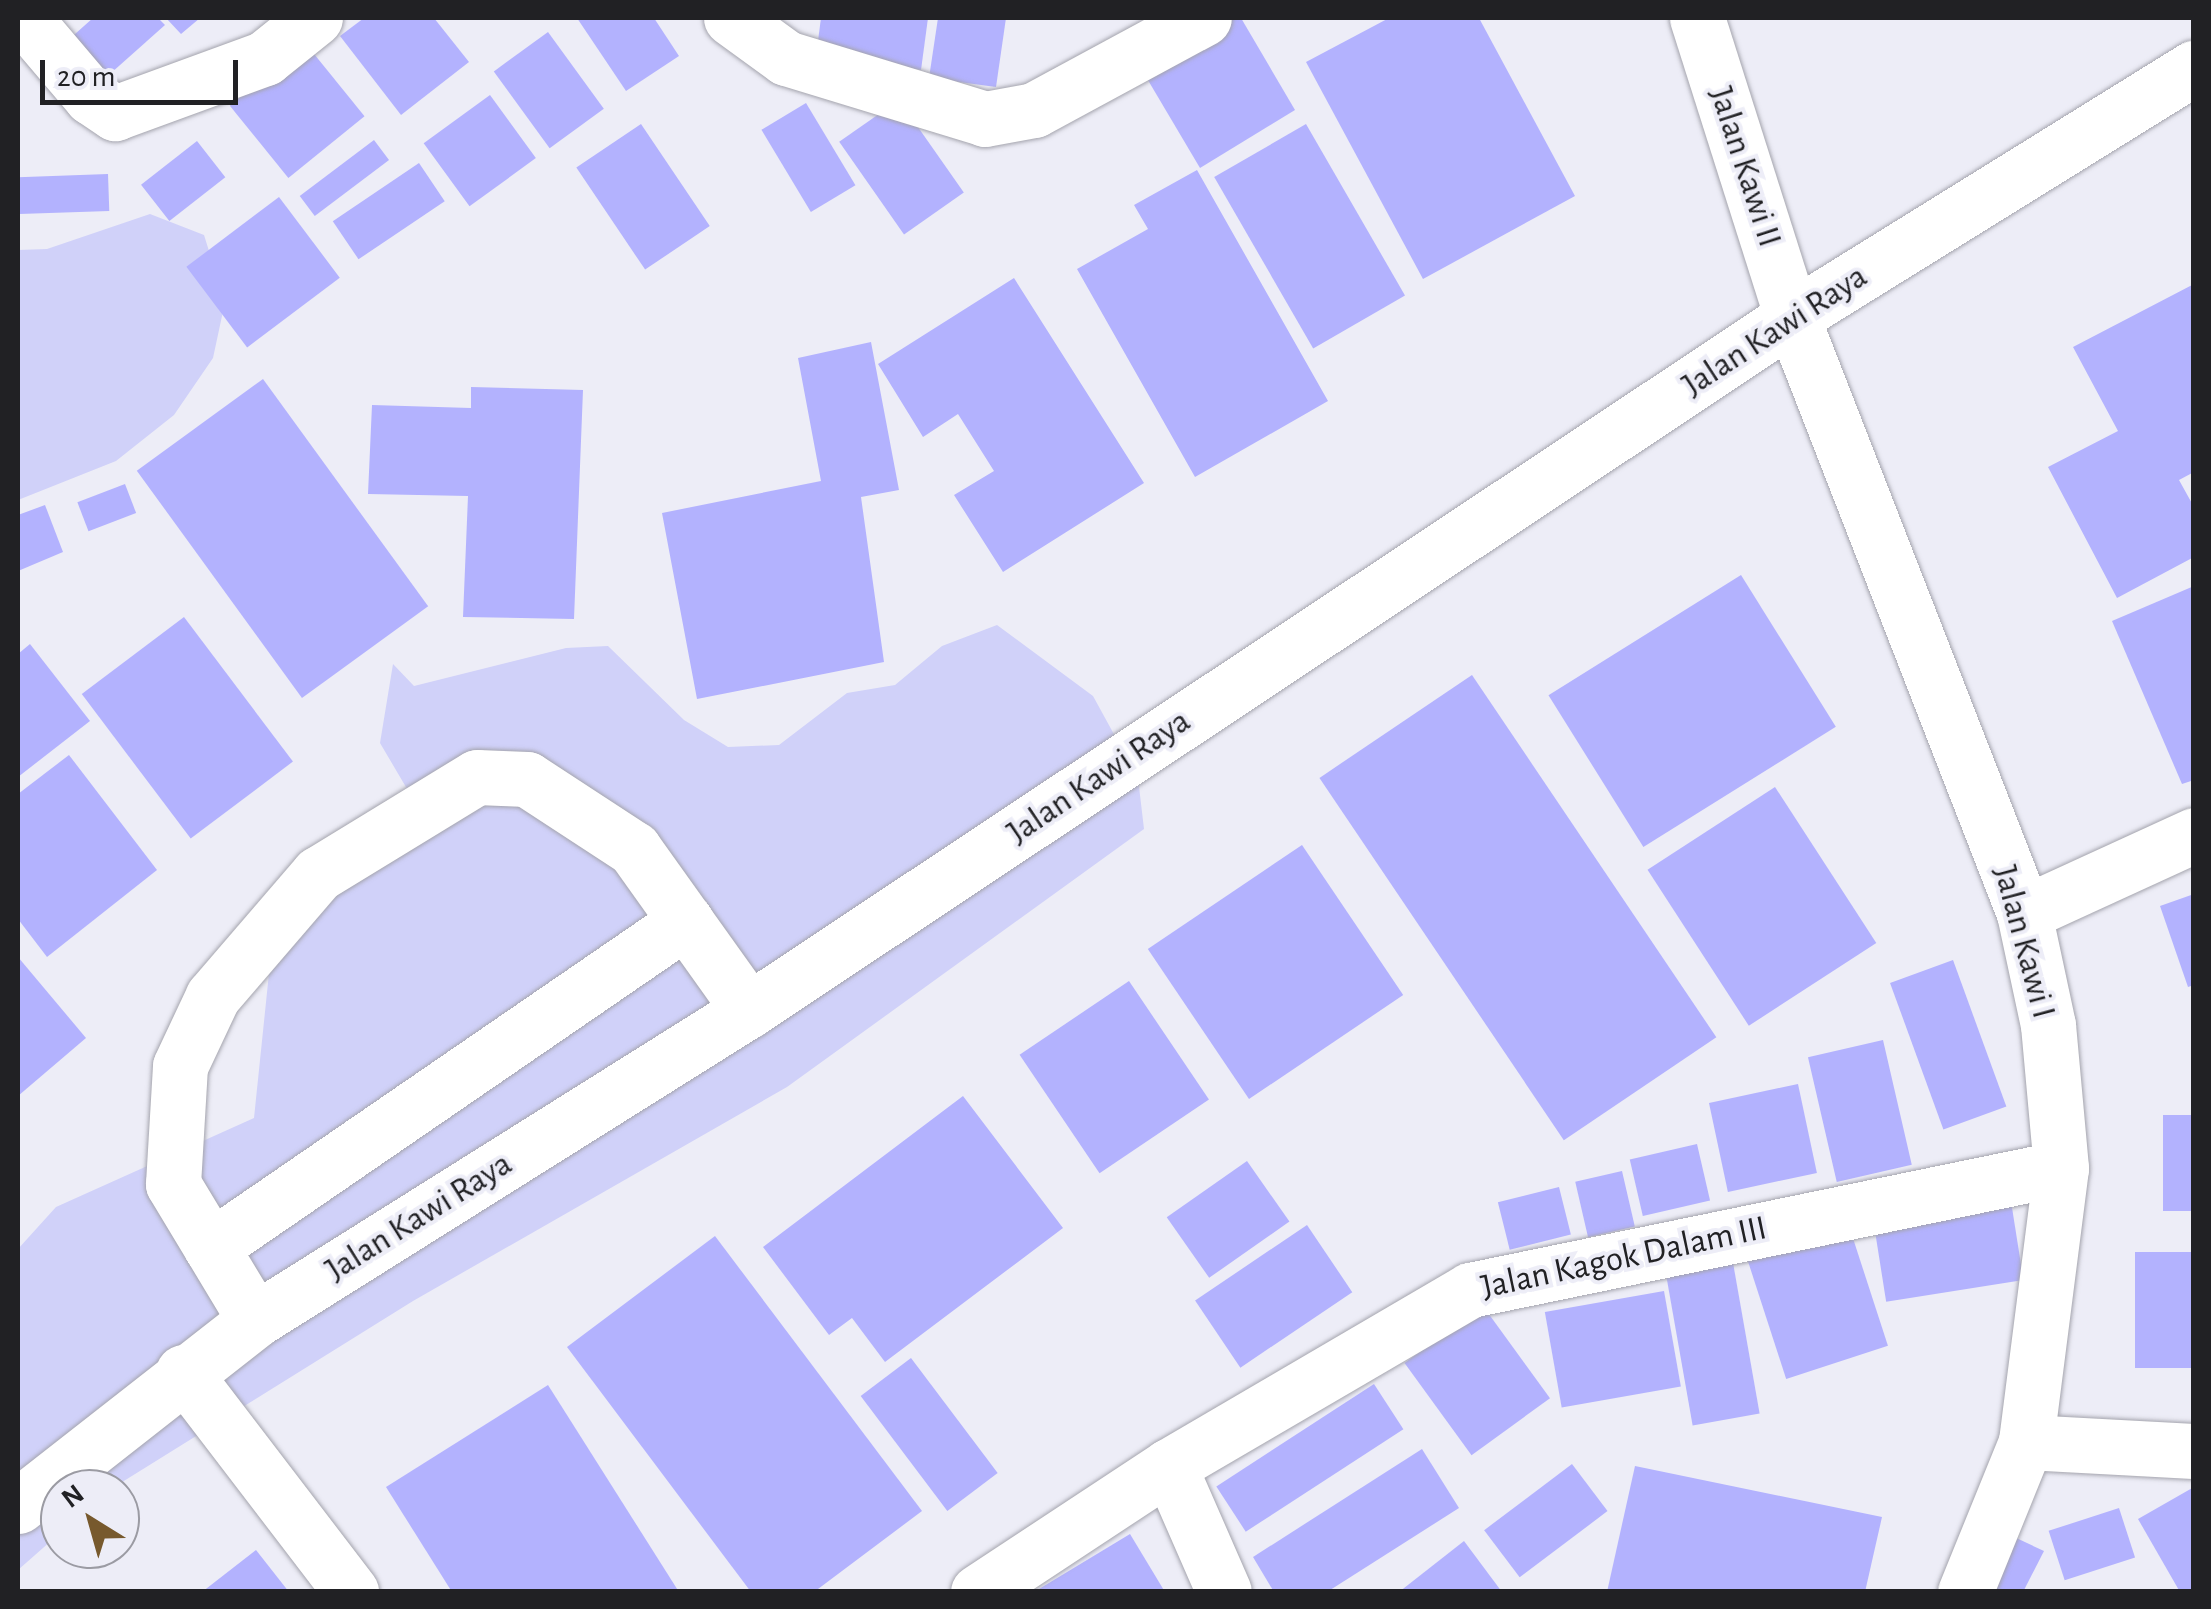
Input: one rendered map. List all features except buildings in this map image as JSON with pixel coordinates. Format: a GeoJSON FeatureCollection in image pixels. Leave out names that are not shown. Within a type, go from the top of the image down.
{"type":"FeatureCollection","features":[{"type":"Feature","properties":{"kind":"street"},"geometry":{"type":"LineString","coordinates":[[24,18],[91,97],[115,113],[265,58],[315,18]]}},
{"type":"Feature","properties":{"kind":"street"},"geometry":{"type":"LineString","coordinates":[[731,18],[786,58],[984,119],[1034,110],[1204,18]]}},
{"type":"Feature","properties":{"kind":"street","name":"Jalan Kawi II"},"geometry":{"type":"LineString","coordinates":[[1698,18],[1792,318]]}},
{"type":"Feature","properties":{"kind":"street","name":"Jalan Kawi Raya"},"geometry":{"type":"LineString","coordinates":[[18,1506],[255,1320],[748,1010],[1792,318],[2194,68]]}},
{"type":"Feature","properties":{"kind":"street","name":"Jalan Kawi I"},"geometry":{"type":"LineString","coordinates":[[1792,318],[2024,913],[2048,1025],[2061,1168],[2026,1442],[1965,1592]]}},
{"type":"Feature","properties":{"kind":"street"},"geometry":{"type":"LineString","coordinates":[[255,1320],[173,1184],[180,1066],[213,996],[318,874],[476,777],[527,779],[634,849],[748,1010]]}},
{"type":"Feature","properties":{"kind":"street"},"geometry":{"type":"LineString","coordinates":[[2024,913],[2194,835]]}},
{"type":"Feature","properties":{"kind":"street"},"geometry":{"type":"LineString","coordinates":[[211,1247],[686,921]]}},
{"type":"Feature","properties":{"kind":"street","name":"Jalan Kagok Dalam III"},"geometry":{"type":"LineString","coordinates":[[978,1592],[1169,1466],[1470,1290],[2061,1168]]}},
{"type":"Feature","properties":{"kind":"street"},"geometry":{"type":"LineString","coordinates":[[184,1372],[351,1592]]}},
{"type":"Feature","properties":{"kind":"street"},"geometry":{"type":"LineString","coordinates":[[2026,1442],[2194,1451]]}},
{"type":"Feature","properties":{"kind":"street"},"geometry":{"type":"LineString","coordinates":[[1169,1466],[1224,1592]]}},
{"type":"Feature","properties":{"kind":"shaded area"},"geometry":{"type":"Polygon","coordinates":[[[150,214],[204,235],[225,302],[213,358],[174,415],[116,461],[18,500],[18,250],[47,249],[150,214]]]}},
{"type":"Feature","properties":{"kind":"shaded area"},"geometry":{"type":"Polygon","coordinates":[[[997,625],[1093,696],[1138,778],[1144,829],[787,1087],[413,1301],[140,1471],[40,1469],[40,1551],[18,1570],[18,1249],[56,1207],[254,1118],[271,954],[389,850],[413,799],[380,743],[393,664],[414,686],[566,648],[608,646],[684,720],[728,747],[779,745],[847,693],[895,685],[942,646],[997,625]]]}}]}
